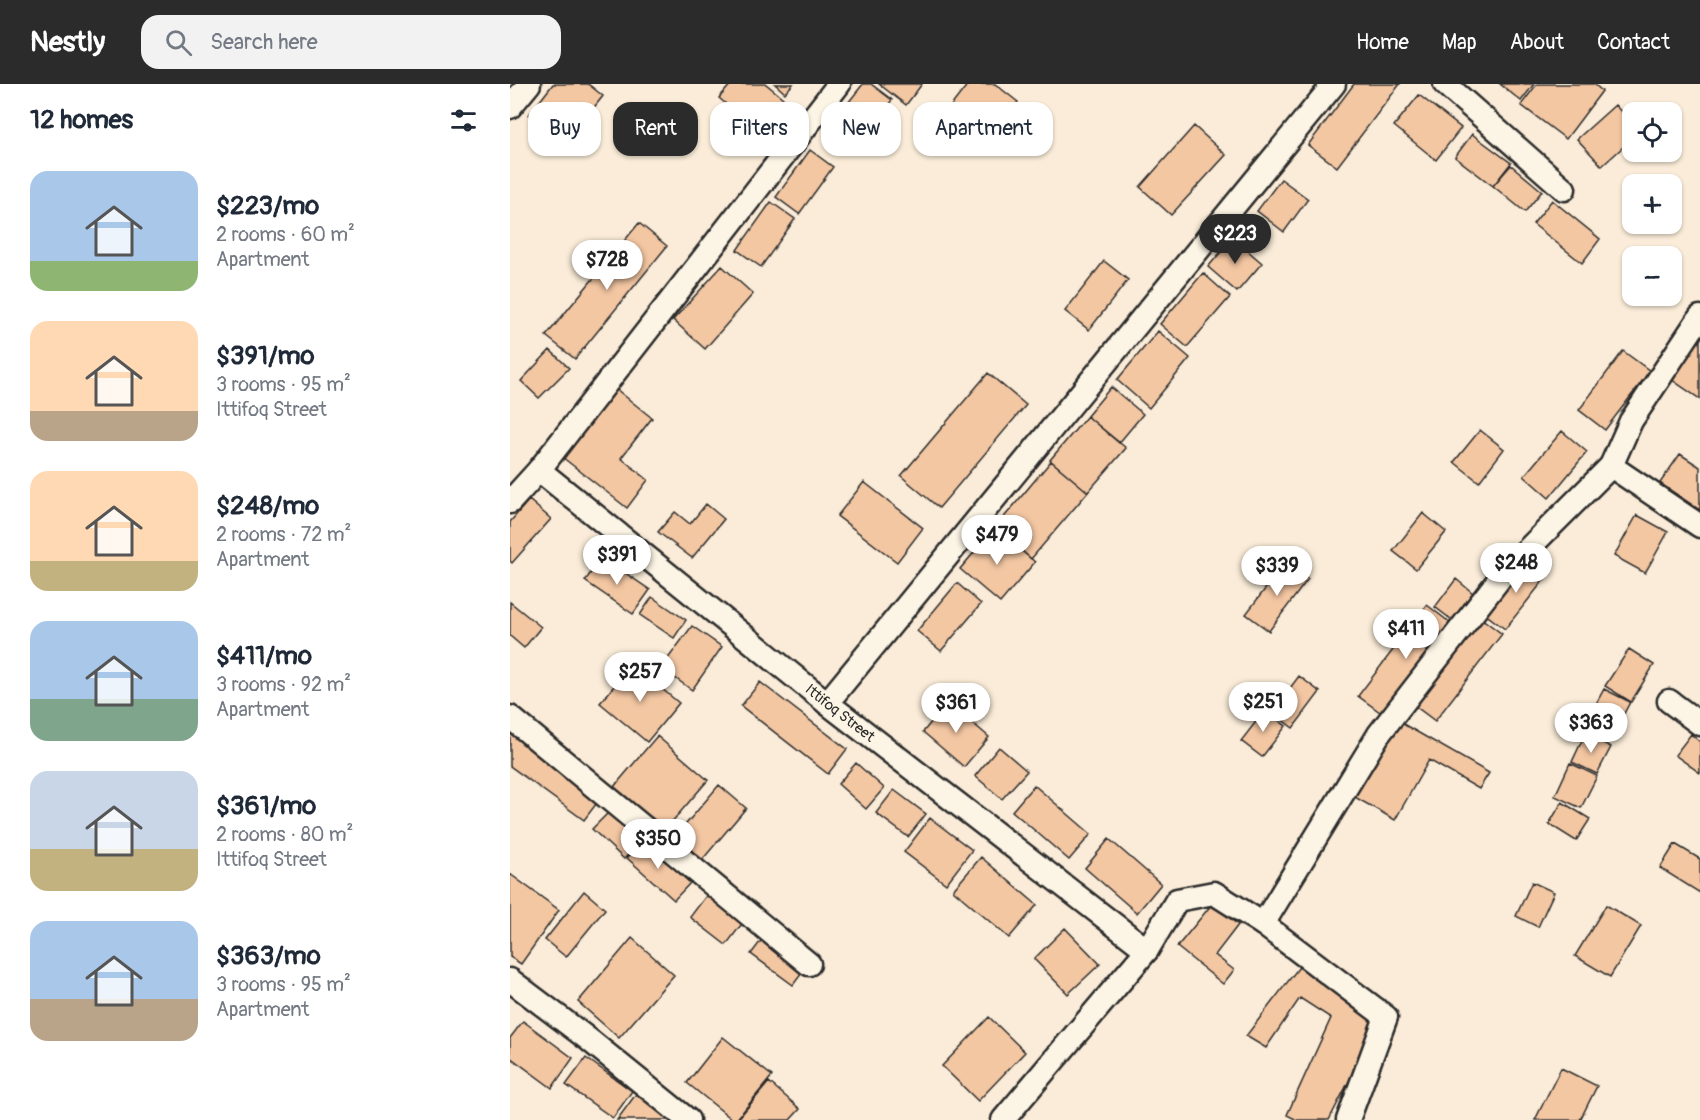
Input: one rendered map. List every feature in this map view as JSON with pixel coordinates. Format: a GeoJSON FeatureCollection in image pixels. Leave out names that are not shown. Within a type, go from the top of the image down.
{"type":"FeatureCollection","features":[{"type":"Feature","properties":{"kind":"street"},"geometry":{"type":"LineString","coordinates":[[510,107],[529,84]]}},
{"type":"Feature","properties":{"kind":"street"},"geometry":{"type":"LineString","coordinates":[[510,502],[538,470],[839,84]]}},
{"type":"Feature","properties":{"kind":"street"},"geometry":{"type":"LineString","coordinates":[[827,703],[1334,84]]}},
{"type":"Feature","properties":{"kind":"street"},"geometry":{"type":"LineString","coordinates":[[1446,84],[1564,189]]}},
{"type":"Feature","properties":{"kind":"street"},"geometry":{"type":"LineString","coordinates":[[1263,924],[1379,734],[1504,573],[1611,466],[1631,421],[1700,317]]}},
{"type":"Feature","properties":{"kind":"street"},"geometry":{"type":"LineString","coordinates":[[1611,466],[1700,526]]}},
{"type":"Feature","properties":{"kind":"street","name":"Ittifoq Street"},"geometry":{"type":"LineString","coordinates":[[538,470],[827,703],[1146,950]]}},
{"type":"Feature","properties":{"kind":"street"},"geometry":{"type":"LineString","coordinates":[[1669,700],[1700,724]]}},
{"type":"Feature","properties":{"kind":"street"},"geometry":{"type":"LineString","coordinates":[[510,717],[809,963]]}},
{"type":"Feature","properties":{"kind":"street"},"geometry":{"type":"LineString","coordinates":[[1003,1120],[1146,950],[1177,900],[1214,893],[1263,924],[1386,1017],[1348,1120]]}},
{"type":"Feature","properties":{"kind":"street"},"geometry":{"type":"LineString","coordinates":[[510,980],[588,1039],[688,1120]]}},
{"type":"Feature","properties":{"kind":"building"},"geometry":{"type":"Polygon","coordinates":[[[553,84],[588,84],[603,96],[598,102],[539,102],[553,84]]]}},
{"type":"Feature","properties":{"kind":"building"},"geometry":{"type":"Polygon","coordinates":[[[731,84],[766,84],[783,98],[780,102],[724,102],[719,98],[731,84]]]}},
{"type":"Feature","properties":{"kind":"building"},"geometry":{"type":"Polygon","coordinates":[[[775,84],[793,84],[785,93],[775,84]]]}},
{"type":"Feature","properties":{"kind":"building"},"geometry":{"type":"Polygon","coordinates":[[[863,84],[871,84],[892,100],[890,102],[849,102],[863,84]]]}},
{"type":"Feature","properties":{"kind":"building"},"geometry":{"type":"Polygon","coordinates":[[[879,84],[922,84],[906,105],[879,84]]]}},
{"type":"Feature","properties":{"kind":"building"},"geometry":{"type":"Polygon","coordinates":[[[968,84],[995,84],[1018,102],[954,102],[968,84]]]}},
{"type":"Feature","properties":{"kind":"building"},"geometry":{"type":"Polygon","coordinates":[[[1354,84],[1400,84],[1337,167],[1308,145],[1354,84]]]}},
{"type":"Feature","properties":{"kind":"building"},"geometry":{"type":"Polygon","coordinates":[[[1500,84],[1534,84],[1521,101],[1500,84]]]}},
{"type":"Feature","properties":{"kind":"building"},"geometry":{"type":"Polygon","coordinates":[[[1537,84],[1594,84],[1602,91],[1566,139],[1521,105],[1537,84]]]}},
{"type":"Feature","properties":{"kind":"building"},"geometry":{"type":"Polygon","coordinates":[[[1419,95],[1461,128],[1436,160],[1394,126],[1419,95]]]}},
{"type":"Feature","properties":{"kind":"building"},"geometry":{"type":"Polygon","coordinates":[[[1615,105],[1622,113],[1622,148],[1602,166],[1577,139],[1615,105]]]}},
{"type":"Feature","properties":{"kind":"building"},"geometry":{"type":"Polygon","coordinates":[[[1194,126],[1226,155],[1171,215],[1140,187],[1194,126]]]}},
{"type":"Feature","properties":{"kind":"building"},"geometry":{"type":"Polygon","coordinates":[[[1472,134],[1511,163],[1493,186],[1455,157],[1472,134]]]}},
{"type":"Feature","properties":{"kind":"building"},"geometry":{"type":"Polygon","coordinates":[[[809,151],[833,167],[799,214],[776,197],[806,156],[809,156],[809,151]]]}},
{"type":"Feature","properties":{"kind":"building"},"geometry":{"type":"Polygon","coordinates":[[[1511,165],[1542,191],[1525,212],[1493,186],[1511,165]]]}},
{"type":"Feature","properties":{"kind":"building"},"geometry":{"type":"Polygon","coordinates":[[[1281,179],[1308,199],[1284,232],[1257,211],[1281,179]]]}},
{"type":"Feature","properties":{"kind":"building"},"geometry":{"type":"Polygon","coordinates":[[[1552,200],[1600,239],[1582,263],[1533,224],[1552,200]]]}},
{"type":"Feature","properties":{"kind":"building"},"geometry":{"type":"Polygon","coordinates":[[[771,202],[795,219],[761,267],[737,250],[771,202]]]}},
{"type":"Feature","properties":{"kind":"building"},"geometry":{"type":"Polygon","coordinates":[[[639,223],[667,246],[575,359],[546,336],[639,223]]]}},
{"type":"Feature","properties":{"kind":"building"},"geometry":{"type":"Polygon","coordinates":[[[1233,238],[1262,263],[1237,292],[1208,267],[1233,238]]]}},
{"type":"Feature","properties":{"kind":"building"},"geometry":{"type":"Polygon","coordinates":[[[1104,261],[1128,280],[1089,330],[1065,311],[1104,261]]]}},
{"type":"Feature","properties":{"kind":"building"},"geometry":{"type":"Polygon","coordinates":[[[722,266],[753,294],[705,349],[673,320],[722,266]]]}},
{"type":"Feature","properties":{"kind":"building"},"geometry":{"type":"Polygon","coordinates":[[[1203,273],[1230,297],[1187,347],[1160,324],[1203,273]]]}},
{"type":"Feature","properties":{"kind":"building"},"geometry":{"type":"Polygon","coordinates":[[[1700,319],[1700,399],[1662,373],[1700,319]]]}},
{"type":"Feature","properties":{"kind":"building"},"geometry":{"type":"Polygon","coordinates":[[[1158,331],[1190,358],[1149,408],[1117,380],[1158,331]]]}},
{"type":"Feature","properties":{"kind":"building"},"geometry":{"type":"Polygon","coordinates":[[[550,350],[569,368],[539,398],[521,381],[550,350]]]}},
{"type":"Feature","properties":{"kind":"building"},"geometry":{"type":"Polygon","coordinates":[[[1623,351],[1650,371],[1605,430],[1579,410],[1623,351]]]}},
{"type":"Feature","properties":{"kind":"building"},"geometry":{"type":"Polygon","coordinates":[[[988,373],[1026,405],[939,508],[901,476],[988,373]]]}},
{"type":"Feature","properties":{"kind":"building"},"geometry":{"type":"Polygon","coordinates":[[[1111,387],[1143,414],[1119,443],[1087,416],[1111,387]]]}},
{"type":"Feature","properties":{"kind":"building"},"geometry":{"type":"Polygon","coordinates":[[[616,389],[652,418],[621,458],[648,480],[627,508],[562,457],[616,389]]]}},
{"type":"Feature","properties":{"kind":"building"},"geometry":{"type":"Polygon","coordinates":[[[1087,416],[1126,448],[1088,492],[1050,460],[1087,416]]]}},
{"type":"Feature","properties":{"kind":"building"},"geometry":{"type":"Polygon","coordinates":[[[1480,430],[1504,449],[1479,482],[1454,462],[1480,430]]]}},
{"type":"Feature","properties":{"kind":"building"},"geometry":{"type":"Polygon","coordinates":[[[1562,431],[1587,452],[1549,498],[1524,476],[1562,431]]]}},
{"type":"Feature","properties":{"kind":"building"},"geometry":{"type":"Polygon","coordinates":[[[1680,454],[1700,467],[1700,510],[1660,483],[1680,454]]]}},
{"type":"Feature","properties":{"kind":"building"},"geometry":{"type":"Polygon","coordinates":[[[1051,461],[1088,492],[1031,559],[995,528],[1051,461]]]}},
{"type":"Feature","properties":{"kind":"building"},"geometry":{"type":"Polygon","coordinates":[[[864,482],[923,528],[897,562],[837,516],[864,482]]]}},
{"type":"Feature","properties":{"kind":"building"},"geometry":{"type":"Polygon","coordinates":[[[529,500],[551,519],[512,563],[510,561],[510,522],[529,500]]]}},
{"type":"Feature","properties":{"kind":"building"},"geometry":{"type":"Polygon","coordinates":[[[706,504],[724,519],[692,558],[658,532],[675,512],[690,524],[706,504]]]}},
{"type":"Feature","properties":{"kind":"building"},"geometry":{"type":"Polygon","coordinates":[[[1423,513],[1446,532],[1416,569],[1393,551],[1423,513]]]}},
{"type":"Feature","properties":{"kind":"building"},"geometry":{"type":"Polygon","coordinates":[[[1637,515],[1668,532],[1645,573],[1614,556],[1637,515]]]}},
{"type":"Feature","properties":{"kind":"building"},"geometry":{"type":"Polygon","coordinates":[[[995,528],[1035,562],[1000,603],[960,569],[995,528]]]}},
{"type":"Feature","properties":{"kind":"building"},"geometry":{"type":"Polygon","coordinates":[[[602,557],[650,590],[633,614],[585,581],[602,557]]]}},
{"type":"Feature","properties":{"kind":"building"},"geometry":{"type":"Polygon","coordinates":[[[1527,559],[1548,575],[1505,629],[1484,613],[1527,559]]]}},
{"type":"Feature","properties":{"kind":"building"},"geometry":{"type":"Polygon","coordinates":[[[1286,562],[1308,579],[1269,631],[1246,614],[1286,562]]]}},
{"type":"Feature","properties":{"kind":"building"},"geometry":{"type":"Polygon","coordinates":[[[1456,579],[1473,593],[1452,620],[1435,607],[1456,579]]]}},
{"type":"Feature","properties":{"kind":"building"},"geometry":{"type":"Polygon","coordinates":[[[957,583],[981,604],[941,651],[917,631],[957,583]]]}},
{"type":"Feature","properties":{"kind":"building"},"geometry":{"type":"Polygon","coordinates":[[[652,597],[686,620],[674,638],[640,615],[652,597]]]}},
{"type":"Feature","properties":{"kind":"building"},"geometry":{"type":"Polygon","coordinates":[[[510,602],[541,627],[524,648],[510,636],[510,602]]]}},
{"type":"Feature","properties":{"kind":"building"},"geometry":{"type":"Polygon","coordinates":[[[1427,605],[1453,625],[1384,715],[1358,696],[1427,605]]]}},
{"type":"Feature","properties":{"kind":"building"},"geometry":{"type":"Polygon","coordinates":[[[1481,618],[1502,634],[1435,721],[1415,706],[1481,618]]]}},
{"type":"Feature","properties":{"kind":"building"},"geometry":{"type":"Polygon","coordinates":[[[692,626],[722,647],[692,690],[661,668],[692,626]]]}},
{"type":"Feature","properties":{"kind":"building"},"geometry":{"type":"Polygon","coordinates":[[[1629,649],[1654,665],[1631,702],[1605,686],[1629,649]]]}},
{"type":"Feature","properties":{"kind":"building"},"geometry":{"type":"Polygon","coordinates":[[[632,664],[679,703],[647,742],[600,703],[632,664]]]}},
{"type":"Feature","properties":{"kind":"building"},"geometry":{"type":"Polygon","coordinates":[[[1299,676],[1320,692],[1293,728],[1272,712],[1299,676]]]}},
{"type":"Feature","properties":{"kind":"building"},"geometry":{"type":"Polygon","coordinates":[[[760,682],[847,749],[828,774],[741,706],[760,682]]]}},
{"type":"Feature","properties":{"kind":"building"},"geometry":{"type":"Polygon","coordinates":[[[1604,689],[1630,702],[1609,742],[1583,728],[1604,689]]]}},
{"type":"Feature","properties":{"kind":"building"},"geometry":{"type":"Polygon","coordinates":[[[948,702],[989,737],[964,767],[923,732],[948,702]]]}},
{"type":"Feature","properties":{"kind":"building"},"geometry":{"type":"Polygon","coordinates":[[[1265,710],[1286,726],[1262,757],[1241,741],[1265,710]]]}},
{"type":"Feature","properties":{"kind":"building"},"geometry":{"type":"Polygon","coordinates":[[[1396,720],[1489,773],[1479,789],[1429,760],[1395,820],[1353,796],[1396,720]]]}},
{"type":"Feature","properties":{"kind":"building"},"geometry":{"type":"Polygon","coordinates":[[[510,727],[603,795],[584,820],[510,766],[510,727]]]}},
{"type":"Feature","properties":{"kind":"building"},"geometry":{"type":"Polygon","coordinates":[[[1585,734],[1611,747],[1597,774],[1572,762],[1585,734]]]}},
{"type":"Feature","properties":{"kind":"building"},"geometry":{"type":"Polygon","coordinates":[[[1691,734],[1700,742],[1700,773],[1675,755],[1691,734]]]}},
{"type":"Feature","properties":{"kind":"building"},"geometry":{"type":"Polygon","coordinates":[[[657,736],[708,780],[664,831],[613,788],[657,736]]]}},
{"type":"Feature","properties":{"kind":"building"},"geometry":{"type":"Polygon","coordinates":[[[999,747],[1027,771],[1002,799],[975,776],[999,747]]]}},
{"type":"Feature","properties":{"kind":"building"},"geometry":{"type":"Polygon","coordinates":[[[856,763],[884,788],[866,809],[838,784],[856,763]]]}},
{"type":"Feature","properties":{"kind":"building"},"geometry":{"type":"Polygon","coordinates":[[[1570,763],[1597,776],[1581,808],[1555,796],[1570,763]]]}},
{"type":"Feature","properties":{"kind":"building"},"geometry":{"type":"Polygon","coordinates":[[[719,785],[746,808],[697,866],[670,843],[719,785]]]}},
{"type":"Feature","properties":{"kind":"building"},"geometry":{"type":"Polygon","coordinates":[[[1034,785],[1091,834],[1069,860],[1012,811],[1034,785]]]}},
{"type":"Feature","properties":{"kind":"building"},"geometry":{"type":"Polygon","coordinates":[[[894,790],[926,814],[908,837],[876,813],[894,790]]]}},
{"type":"Feature","properties":{"kind":"building"},"geometry":{"type":"Polygon","coordinates":[[[1562,802],[1590,819],[1576,841],[1549,824],[1562,802]]]}},
{"type":"Feature","properties":{"kind":"building"},"geometry":{"type":"Polygon","coordinates":[[[611,810],[643,840],[624,859],[592,829],[611,810]]]}},
{"type":"Feature","properties":{"kind":"building"},"geometry":{"type":"Polygon","coordinates":[[[930,818],[972,850],[946,884],[904,852],[930,818]]]}},
{"type":"Feature","properties":{"kind":"building"},"geometry":{"type":"Polygon","coordinates":[[[1109,839],[1161,884],[1137,913],[1085,868],[1109,839]]]}},
{"type":"Feature","properties":{"kind":"building"},"geometry":{"type":"Polygon","coordinates":[[[643,840],[690,883],[674,900],[627,858],[643,840]]]}},
{"type":"Feature","properties":{"kind":"building"},"geometry":{"type":"Polygon","coordinates":[[[1675,844],[1700,859],[1700,893],[1660,868],[1675,844]]]}},
{"type":"Feature","properties":{"kind":"building"},"geometry":{"type":"Polygon","coordinates":[[[981,857],[1037,905],[1009,938],[953,890],[981,857]]]}},
{"type":"Feature","properties":{"kind":"building"},"geometry":{"type":"Polygon","coordinates":[[[510,874],[559,910],[521,964],[510,957],[510,874]]]}},
{"type":"Feature","properties":{"kind":"building"},"geometry":{"type":"Polygon","coordinates":[[[1532,882],[1554,892],[1538,927],[1516,916],[1532,882]]]}},
{"type":"Feature","properties":{"kind":"building"},"geometry":{"type":"Polygon","coordinates":[[[584,891],[605,909],[566,957],[545,940],[584,891]]]}},
{"type":"Feature","properties":{"kind":"building"},"geometry":{"type":"Polygon","coordinates":[[[709,892],[745,920],[726,945],[690,917],[709,892]]]}},
{"type":"Feature","properties":{"kind":"building"},"geometry":{"type":"Polygon","coordinates":[[[1212,904],[1238,925],[1215,955],[1234,970],[1223,984],[1177,947],[1212,904]]]}},
{"type":"Feature","properties":{"kind":"building"},"geometry":{"type":"Polygon","coordinates":[[[1606,905],[1641,926],[1610,977],[1575,956],[1606,905]]]}},
{"type":"Feature","properties":{"kind":"building"},"geometry":{"type":"Polygon","coordinates":[[[1065,928],[1100,964],[1068,994],[1034,959],[1065,928]]]}},
{"type":"Feature","properties":{"kind":"building"},"geometry":{"type":"Polygon","coordinates":[[[766,934],[808,965],[793,985],[751,954],[766,934]]]}},
{"type":"Feature","properties":{"kind":"building"},"geometry":{"type":"Polygon","coordinates":[[[632,938],[674,975],[619,1038],[578,1002],[632,938]]]}},
{"type":"Feature","properties":{"kind":"building"},"geometry":{"type":"Polygon","coordinates":[[[1299,967],[1378,1024],[1329,1120],[1297,1120],[1287,1115],[1331,1018],[1300,998],[1266,1048],[1246,1036],[1299,967]]]}},
{"type":"Feature","properties":{"kind":"building"},"geometry":{"type":"Polygon","coordinates":[[[989,1017],[1025,1052],[978,1101],[942,1066],[989,1017]]]}},
{"type":"Feature","properties":{"kind":"building"},"geometry":{"type":"Polygon","coordinates":[[[523,1021],[573,1058],[552,1088],[510,1057],[510,1038],[523,1021]]]}},
{"type":"Feature","properties":{"kind":"building"},"geometry":{"type":"Polygon","coordinates":[[[723,1037],[772,1076],[736,1120],[733,1120],[687,1083],[723,1037]]]}},
{"type":"Feature","properties":{"kind":"building"},"geometry":{"type":"Polygon","coordinates":[[[586,1058],[632,1091],[613,1118],[566,1085],[586,1058]]]}},
{"type":"Feature","properties":{"kind":"building"},"geometry":{"type":"Polygon","coordinates":[[[1561,1068],[1597,1086],[1580,1120],[1535,1120],[1561,1068]]]}},
{"type":"Feature","properties":{"kind":"building"},"geometry":{"type":"Polygon","coordinates":[[[769,1082],[800,1109],[790,1120],[737,1120],[769,1082]]]}},
{"type":"Feature","properties":{"kind":"building"},"geometry":{"type":"Polygon","coordinates":[[[636,1094],[672,1120],[617,1120],[636,1094]]]}}]}
